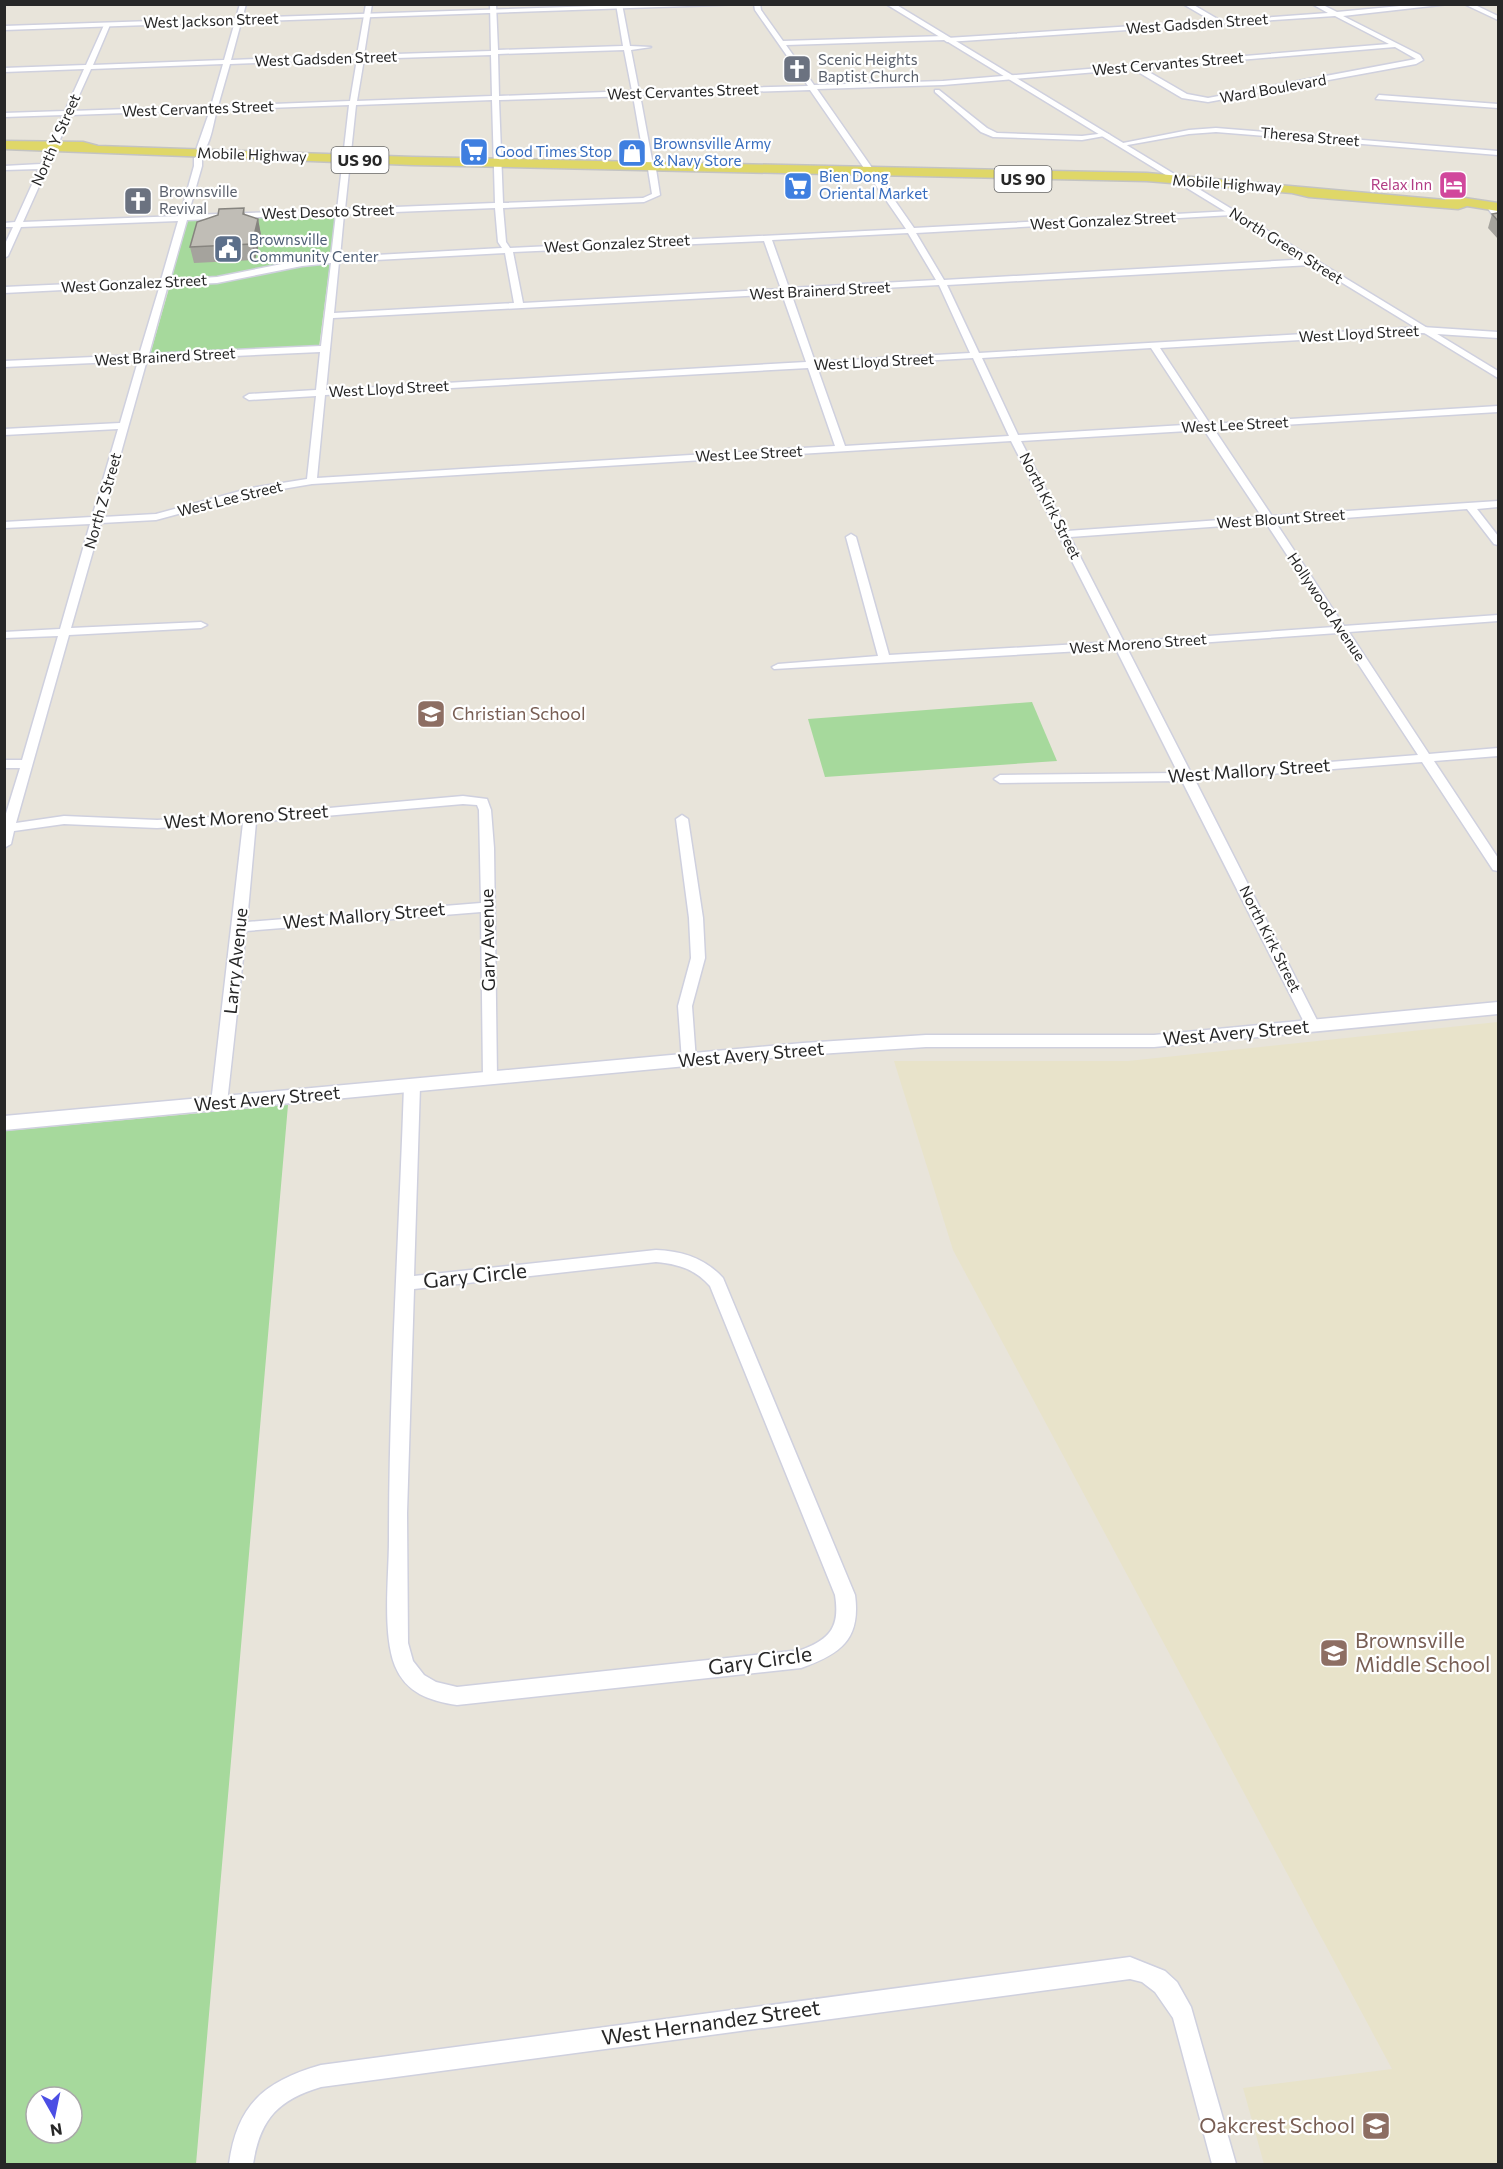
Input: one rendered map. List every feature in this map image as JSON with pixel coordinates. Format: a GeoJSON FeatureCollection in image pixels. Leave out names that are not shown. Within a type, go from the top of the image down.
{"type":"FeatureCollection","features":[{"type":"Feature","properties":{"kind":"main road","name":"Mobile Highway"},"geometry":{"type":"LineString","coordinates":[[4,144],[169,152],[198,156],[1149,182],[1163,179],[1292,189],[1309,193],[1465,203],[1496,209]]}},
{"type":"Feature","properties":{"kind":"street","name":"North Z Street"},"geometry":{"type":"LineString","coordinates":[[4,843],[243,4]]}},
{"type":"Feature","properties":{"kind":"street"},"geometry":{"type":"LineString","coordinates":[[312,481],[324,349],[354,104],[369,4]]}},
{"type":"Feature","properties":{"kind":"street","name":"West Jackson Street"},"geometry":{"type":"LineString","coordinates":[[4,28],[368,16],[494,8],[742,4]]}},
{"type":"Feature","properties":{"kind":"street","name":"North Kirk Street"},"geometry":{"type":"LineString","coordinates":[[757,4],[758,10],[780,43],[878,173],[942,284],[1015,439],[1122,645],[1314,1026]]}},
{"type":"Feature","properties":{"kind":"street","name":"North Green Street"},"geometry":{"type":"LineString","coordinates":[[889,4],[1498,375]]}},
{"type":"Feature","properties":{"kind":"street"},"geometry":{"type":"LineString","coordinates":[[1186,4],[1220,23]]}},
{"type":"Feature","properties":{"kind":"street"},"geometry":{"type":"LineString","coordinates":[[1315,4],[1397,45]]}},
{"type":"Feature","properties":{"kind":"street","name":"West Gadsden Street"},"geometry":{"type":"LineString","coordinates":[[780,43],[946,39],[1220,23],[1446,4]]}},
{"type":"Feature","properties":{"kind":"street"},"geometry":{"type":"LineString","coordinates":[[1467,4],[1498,18]]}},
{"type":"Feature","properties":{"kind":"street"},"geometry":{"type":"LineString","coordinates":[[619,6],[636,93],[655,167]]}},
{"type":"Feature","properties":{"kind":"street"},"geometry":{"type":"LineString","coordinates":[[494,8],[502,242],[508,249],[519,306]]}},
{"type":"Feature","properties":{"kind":"street","name":"North Y Street"},"geometry":{"type":"LineString","coordinates":[[4,256],[107,25]]}},
{"type":"Feature","properties":{"kind":"street","name":"Ward Boulevard"},"geometry":{"type":"LineString","coordinates":[[1134,67],[1185,96],[1208,100],[1419,61],[1418,56],[1397,45]]}},
{"type":"Feature","properties":{"kind":"street","name":"West Cervantes Street"},"geometry":{"type":"LineString","coordinates":[[4,115],[354,104],[1011,78],[1397,45]]}},
{"type":"Feature","properties":{"kind":"street","name":"West Gadsden Street"},"geometry":{"type":"LineString","coordinates":[[4,70],[648,47]]}},
{"type":"Feature","properties":{"kind":"street"},"geometry":{"type":"LineString","coordinates":[[937,91],[984,130],[996,135],[1082,138],[1106,135]]}},
{"type":"Feature","properties":{"kind":"street"},"geometry":{"type":"LineString","coordinates":[[1379,97],[1498,106]]}},
{"type":"Feature","properties":{"kind":"street","name":"Theresa Street"},"geometry":{"type":"LineString","coordinates":[[1122,144],[1189,132],[1216,130],[1498,153]]}},
{"type":"Feature","properties":{"kind":"street"},"geometry":{"type":"LineString","coordinates":[[4,168],[45,166]]}},
{"type":"Feature","properties":{"kind":"street","name":"West Desoto Street"},"geometry":{"type":"LineString","coordinates":[[4,225],[651,198],[656,195],[655,167]]}},
{"type":"Feature","properties":{"kind":"street","name":"West Gonzalez Street"},"geometry":{"type":"LineString","coordinates":[[4,290],[224,279],[302,263],[508,249],[911,231],[1232,213]]}},
{"type":"Feature","properties":{"kind":"street"},"geometry":{"type":"LineString","coordinates":[[767,237],[841,449]]}},
{"type":"Feature","properties":{"kind":"street","name":"West Brainerd Street"},"geometry":{"type":"LineString","coordinates":[[328,316],[788,293],[1311,262]]}},
{"type":"Feature","properties":{"kind":"street","name":"West Lloyd Street"},"geometry":{"type":"LineString","coordinates":[[249,397],[1422,330],[1498,335]]}},
{"type":"Feature","properties":{"kind":"street","name":"Hollywood Avenue"},"geometry":{"type":"LineString","coordinates":[[1154,346],[1498,867]]}},
{"type":"Feature","properties":{"kind":"street","name":"West Brainerd Street"},"geometry":{"type":"LineString","coordinates":[[4,364],[324,349]]}},
{"type":"Feature","properties":{"kind":"street","name":"West Lee Street"},"geometry":{"type":"LineString","coordinates":[[4,525],[156,518],[251,491],[312,481],[1498,409]]}},
{"type":"Feature","properties":{"kind":"street"},"geometry":{"type":"LineString","coordinates":[[4,432],[124,426]]}},
{"type":"Feature","properties":{"kind":"street","name":"West Blount Street"},"geometry":{"type":"LineString","coordinates":[[1064,534],[1498,504]]}},
{"type":"Feature","properties":{"kind":"street"},"geometry":{"type":"LineString","coordinates":[[1470,506],[1498,542]]}},
{"type":"Feature","properties":{"kind":"street"},"geometry":{"type":"LineString","coordinates":[[851,537],[884,658]]}},
{"type":"Feature","properties":{"kind":"street","name":"West Moreno Street"},"geometry":{"type":"LineString","coordinates":[[778,667],[884,658],[1029,652],[1498,618]]}},
{"type":"Feature","properties":{"kind":"street"},"geometry":{"type":"LineString","coordinates":[[4,635],[201,625]]}},
{"type":"Feature","properties":{"kind":"street","name":"West Mallory Street"},"geometry":{"type":"LineString","coordinates":[[1000,778],[1188,777],[1498,752]]}},
{"type":"Feature","properties":{"kind":"street"},"geometry":{"type":"LineString","coordinates":[[4,764],[28,764]]}},
{"type":"Feature","properties":{"kind":"street","name":"West Moreno Street"},"geometry":{"type":"LineString","coordinates":[[9,828],[64,820],[157,824],[250,819],[463,800],[482,802]]}},
{"type":"Feature","properties":{"kind":"street","name":"Gary Avenue"},"geometry":{"type":"LineString","coordinates":[[482,802],[486,820],[490,1078]]}},
{"type":"Feature","properties":{"kind":"street","name":"Larry Avenue"},"geometry":{"type":"LineString","coordinates":[[219,1103],[250,819]]}},
{"type":"Feature","properties":{"kind":"street"},"geometry":{"type":"LineString","coordinates":[[682,819],[696,918],[698,958],[685,1006],[689,1061]]}},
{"type":"Feature","properties":{"kind":"street","name":"West Mallory Street"},"geometry":{"type":"LineString","coordinates":[[240,927],[488,907]]}},
{"type":"Feature","properties":{"kind":"street","name":"West Avery Street"},"geometry":{"type":"LineString","coordinates":[[4,1123],[879,1044],[1154,1041],[1498,1008]]}},
{"type":"Feature","properties":{"kind":"street","name":"Gary Circle"},"geometry":{"type":"LineString","coordinates":[[406,1283],[656,1256],[683,1259],[709,1272],[717,1283],[845,1595],[848,1609],[844,1630],[835,1642],[820,1653],[801,1659],[457,1696],[426,1689],[411,1677],[401,1661],[398,1643],[398,1513],[411,1086]]}},
{"type":"Feature","properties":{"kind":"street","name":"West Hernandez Street"},"geometry":{"type":"LineString","coordinates":[[241,2164],[244,2142],[250,2127],[264,2105],[279,2092],[298,2081],[332,2074],[1130,1968],[1148,1972],[1173,1994],[1183,2015],[1224,2164]]}},
{"type":"Feature","properties":{"kind":"shaded area","name":"Brownsville Middle School"},"geometry":{"type":"Polygon","coordinates":[[[1498,1022],[1498,2164],[1264,2164],[1243,2088],[1392,2069],[953,1250],[894,1061],[1128,1061],[1498,1022]]]}},
{"type":"Feature","properties":{"kind":"green space"},"geometry":{"type":"Polygon","coordinates":[[[336,214],[331,258],[223,277],[171,280],[188,220],[336,214]]]}},
{"type":"Feature","properties":{"kind":"green space"},"geometry":{"type":"Polygon","coordinates":[[[330,263],[319,347],[150,355],[170,285],[224,282],[303,266],[330,263]]]}},
{"type":"Feature","properties":{"kind":"green space"},"geometry":{"type":"Polygon","coordinates":[[[1032,702],[1057,761],[825,777],[808,719],[1032,702]]]}},
{"type":"Feature","properties":{"kind":"green space"},"geometry":{"type":"Polygon","coordinates":[[[288,1105],[196,2164],[5,2164],[5,1131],[288,1105]]]}},
{"type":"Feature","properties":{"kind":"building"},"geometry":{"type":"Polygon","coordinates":[[[244,208],[243,214],[258,219],[252,244],[190,247],[197,222],[218,215],[219,209],[244,208]]]}},
{"type":"Feature","properties":{"kind":"building"},"geometry":{"type":"Polygon","coordinates":[[[1498,213],[1498,221],[1492,214],[1498,213]]]}},
{"type":"Feature","properties":{"kind":"place","name":"Scenic Heights Baptist Church"},"geometry":{"type":"Point","coordinates":[797,69]}},
{"type":"Feature","properties":{"kind":"place","name":"Good Times Stop"},"geometry":{"type":"Point","coordinates":[474,152]}},
{"type":"Feature","properties":{"kind":"place","name":"Brownsville Army & Navy Store"},"geometry":{"type":"Point","coordinates":[632,153]}},
{"type":"Feature","properties":{"kind":"place","name":"Relax Inn"},"geometry":{"type":"Point","coordinates":[1453,185]}},
{"type":"Feature","properties":{"kind":"place","name":"Bien Dong Oriental Market"},"geometry":{"type":"Point","coordinates":[798,186]}},
{"type":"Feature","properties":{"kind":"place","name":"Brownsville Revival"},"geometry":{"type":"Point","coordinates":[138,201]}},
{"type":"Feature","properties":{"kind":"place","name":"Brownsville Community Center"},"geometry":{"type":"Point","coordinates":[228,249]}},
{"type":"Feature","properties":{"kind":"place","name":"Christian School"},"geometry":{"type":"Point","coordinates":[431,714]}},
{"type":"Feature","properties":{"kind":"place","name":"Brownsville Middle School"},"geometry":{"type":"Point","coordinates":[1334,1653]}},
{"type":"Feature","properties":{"kind":"place","name":"Oakcrest School"},"geometry":{"type":"Point","coordinates":[1376,2126]}}]}
